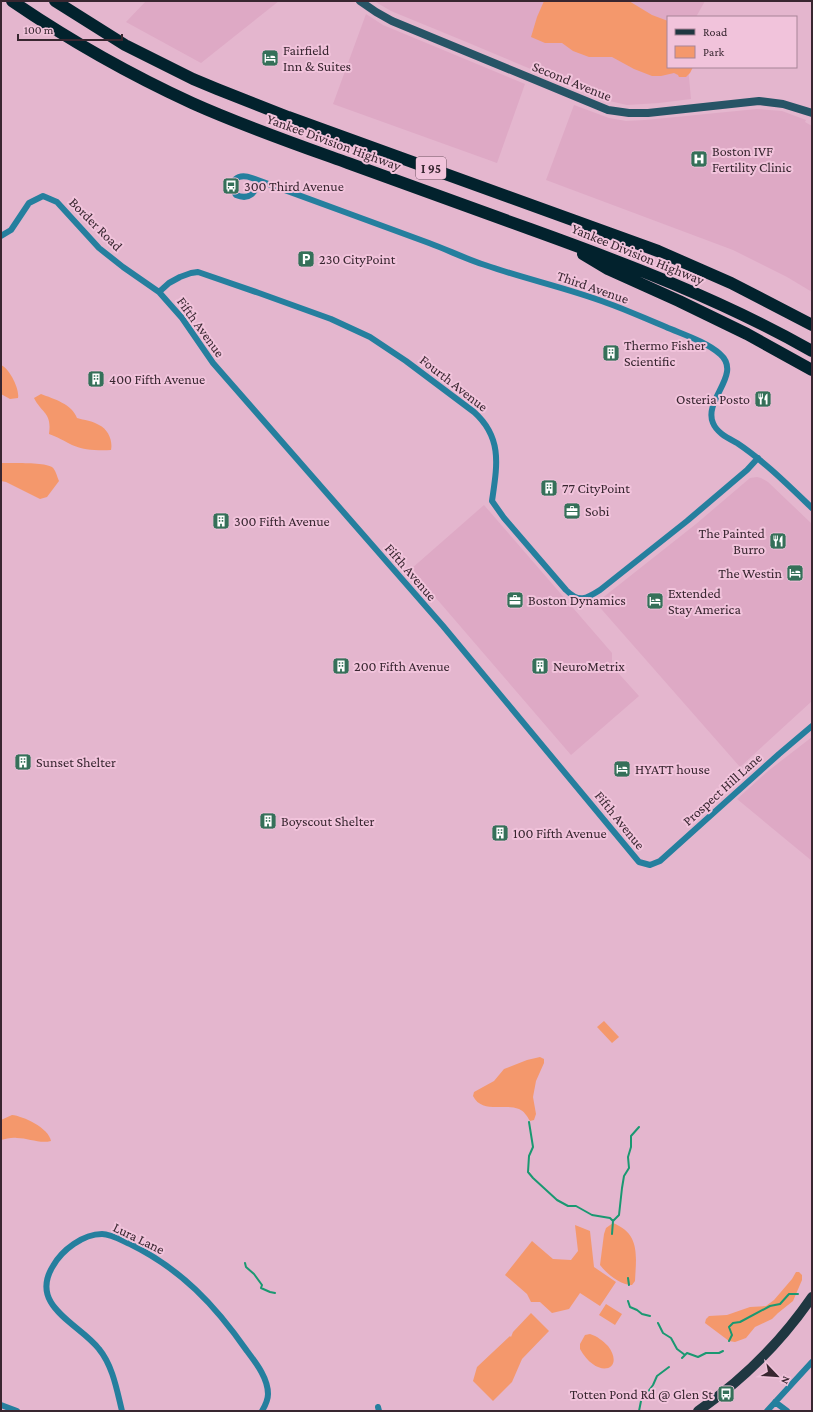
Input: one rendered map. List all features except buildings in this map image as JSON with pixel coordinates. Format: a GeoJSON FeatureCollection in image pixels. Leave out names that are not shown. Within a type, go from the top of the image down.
{"type":"FeatureCollection","features":[{"type":"Feature","properties":{"kind":"highway","name":"Yankee Division Highway"},"geometry":{"type":"LineString","coordinates":[[12,1],[89,50],[193,103],[258,130],[625,263],[696,293],[760,323],[812,351]]}},
{"type":"Feature","properties":{"kind":"highway","name":"Yankee Division Highway"},"geometry":{"type":"LineString","coordinates":[[55,1],[125,44],[193,79],[282,114],[658,251],[731,283],[812,325]]}},
{"type":"Feature","properties":{"kind":"highway"},"geometry":{"type":"LineString","coordinates":[[560,240],[608,269],[747,334],[812,370]]}},
{"type":"Feature","properties":{"kind":"main road"},"geometry":{"type":"LineString","coordinates":[[698,1411],[729,1388],[757,1363],[810,1303]]}},
{"type":"Feature","properties":{"kind":"street","name":"Second Avenue"},"geometry":{"type":"LineString","coordinates":[[360,1],[392,21],[608,110],[629,113],[648,113],[760,101],[783,104],[812,113]]}},
{"type":"Feature","properties":{"kind":"street","name":"Third Avenue"},"geometry":{"type":"LineString","coordinates":[[260,181],[252,195],[246,197],[236,195],[233,190],[234,181],[237,177],[246,176],[260,181],[438,246],[475,262],[606,302],[710,346],[723,357],[727,368],[724,380],[712,410],[712,423],[721,434],[758,458],[812,508]]}},
{"type":"Feature","properties":{"kind":"street","name":"Border Road"},"geometry":{"type":"LineString","coordinates":[[1,236],[11,230],[29,203],[43,196],[57,202],[98,248],[159,292]]}},
{"type":"Feature","properties":{"kind":"street","name":"Fourth Avenue"},"geometry":{"type":"LineString","coordinates":[[159,292],[169,283],[180,277],[191,273],[201,273],[259,292],[349,326],[366,334],[406,361],[474,412],[482,419],[490,430],[497,462],[492,501],[504,518],[566,590],[576,598],[587,598],[600,590],[687,521],[747,470],[758,458]]}},
{"type":"Feature","properties":{"kind":"street","name":"Fifth Avenue"},"geometry":{"type":"LineString","coordinates":[[159,292],[182,318],[213,363],[443,626],[597,810],[634,858],[646,865]]}},
{"type":"Feature","properties":{"kind":"street","name":"Prospect Hill Lane"},"geometry":{"type":"LineString","coordinates":[[646,865],[654,864],[664,858],[812,726]]}},
{"type":"Feature","properties":{"kind":"street","name":"Lura Lane"},"geometry":{"type":"LineString","coordinates":[[122,1411],[111,1370],[100,1349],[59,1314],[52,1306],[48,1296],[46,1283],[53,1265],[63,1253],[79,1241],[93,1235],[103,1234],[115,1237],[145,1252],[165,1263],[193,1286],[233,1331],[263,1375],[268,1393],[266,1404],[262,1411]]}},
{"type":"Feature","properties":{"kind":"street"},"geometry":{"type":"LineString","coordinates":[[767,1411],[812,1362]]}},
{"type":"Feature","properties":{"kind":"street"},"geometry":{"type":"LineString","coordinates":[[775,1402],[787,1411]]}},
{"type":"Feature","properties":{"kind":"street"},"geometry":{"type":"LineString","coordinates":[[1,1405],[17,1411]]}},
{"type":"Feature","properties":{"kind":"shaded area"},"geometry":{"type":"Polygon","coordinates":[[[146,1],[279,1],[201,63],[126,22],[146,1]]]}},
{"type":"Feature","properties":{"kind":"shaded area"},"geometry":{"type":"Polygon","coordinates":[[[374,1],[705,1],[697,16],[667,16],[667,68],[688,68],[691,99],[627,105],[605,100],[391,11],[374,1]]]}},
{"type":"Feature","properties":{"kind":"shaded area"},"geometry":{"type":"Polygon","coordinates":[[[366,14],[383,25],[525,84],[497,163],[333,104],[366,14]]]}},
{"type":"Feature","properties":{"kind":"shaded area","name":"Boston IVF Fertility Clinic"},"geometry":{"type":"Polygon","coordinates":[[[574,105],[609,118],[626,121],[757,109],[782,111],[806,120],[805,122],[812,126],[812,292],[787,277],[733,250],[546,180],[574,105]]]}},
{"type":"Feature","properties":{"kind":"shaded area"},"geometry":{"type":"Polygon","coordinates":[[[757,477],[768,482],[812,524],[812,701],[740,767],[596,603],[696,524],[750,478],[757,477]]]}},
{"type":"Feature","properties":{"kind":"shaded area"},"geometry":{"type":"Polygon","coordinates":[[[484,505],[612,653],[612,666],[639,696],[571,755],[411,569],[484,505]]]}},
{"type":"Feature","properties":{"kind":"shaded area"},"geometry":{"type":"Polygon","coordinates":[[[812,737],[812,861],[737,799],[768,771],[812,737]]]}},
{"type":"Feature","properties":{"kind":"green space"},"geometry":{"type":"Polygon","coordinates":[[[544,1],[629,1],[652,15],[667,21],[667,68],[692,68],[686,77],[679,77],[674,73],[661,76],[652,76],[634,69],[612,57],[589,57],[573,51],[562,43],[545,43],[531,37],[544,1]]]}},
{"type":"Feature","properties":{"kind":"green space"},"geometry":{"type":"Polygon","coordinates":[[[1,365],[7,370],[13,379],[17,389],[18,398],[10,399],[1,394],[1,365]]]}},
{"type":"Feature","properties":{"kind":"green space"},"geometry":{"type":"Polygon","coordinates":[[[41,394],[57,400],[67,406],[75,413],[77,418],[94,422],[105,429],[111,443],[111,450],[81,448],[49,434],[50,427],[48,417],[34,398],[41,394]]]}},
{"type":"Feature","properties":{"kind":"green space"},"geometry":{"type":"Polygon","coordinates":[[[1,463],[48,465],[52,467],[59,481],[47,497],[40,499],[1,481],[1,463]]]}},
{"type":"Feature","properties":{"kind":"green space"},"geometry":{"type":"Polygon","coordinates":[[[604,1021],[619,1037],[612,1043],[597,1027],[604,1021]]]}},
{"type":"Feature","properties":{"kind":"green space"},"geometry":{"type":"Polygon","coordinates":[[[540,1057],[544,1059],[544,1063],[536,1081],[533,1097],[536,1114],[534,1120],[530,1121],[524,1112],[513,1107],[494,1107],[482,1105],[473,1096],[474,1092],[494,1081],[504,1069],[527,1060],[540,1057]]]}},
{"type":"Feature","properties":{"kind":"green space"},"geometry":{"type":"Polygon","coordinates":[[[12,1115],[29,1120],[41,1127],[49,1136],[51,1141],[43,1142],[21,1138],[1,1140],[1,1120],[12,1115]]]}},
{"type":"Feature","properties":{"kind":"green space"},"geometry":{"type":"Polygon","coordinates":[[[613,1223],[628,1233],[633,1240],[636,1263],[635,1281],[632,1285],[627,1285],[614,1278],[600,1265],[604,1234],[606,1228],[613,1223]]]}},
{"type":"Feature","properties":{"kind":"green space"},"geometry":{"type":"Polygon","coordinates":[[[575,1225],[590,1231],[594,1267],[616,1282],[600,1306],[580,1293],[569,1309],[552,1313],[540,1302],[531,1302],[527,1294],[505,1275],[532,1241],[553,1259],[571,1260],[578,1251],[575,1225]]]}},
{"type":"Feature","properties":{"kind":"green space"},"geometry":{"type":"Polygon","coordinates":[[[796,1272],[799,1272],[802,1275],[802,1280],[793,1301],[772,1319],[755,1327],[746,1338],[735,1342],[729,1341],[705,1323],[709,1316],[727,1315],[750,1307],[766,1306],[774,1300],[796,1272]]]}},
{"type":"Feature","properties":{"kind":"green space"},"geometry":{"type":"Polygon","coordinates":[[[606,1304],[622,1314],[615,1325],[599,1315],[606,1304]]]}},
{"type":"Feature","properties":{"kind":"green space"},"geometry":{"type":"Polygon","coordinates":[[[531,1313],[549,1331],[522,1359],[512,1382],[493,1401],[473,1381],[477,1367],[510,1336],[511,1337],[513,1332],[531,1313]]]}},
{"type":"Feature","properties":{"kind":"green space"},"geometry":{"type":"Polygon","coordinates":[[[590,1334],[600,1339],[608,1346],[613,1354],[614,1361],[612,1366],[601,1368],[594,1365],[587,1359],[580,1349],[580,1344],[585,1335],[590,1334]]]}},
{"type":"Feature","properties":{"kind":"waterway"},"geometry":{"type":"LineString","coordinates":[[529,1122],[533,1147],[529,1156],[528,1172],[557,1200],[568,1206],[576,1206],[592,1215],[610,1218],[613,1221],[612,1234]]}},
{"type":"Feature","properties":{"kind":"waterway"},"geometry":{"type":"LineString","coordinates":[[613,1221],[619,1215],[624,1176],[629,1168],[628,1157],[631,1147],[631,1136],[639,1127]]}},
{"type":"Feature","properties":{"kind":"waterway"},"geometry":{"type":"LineString","coordinates":[[245,1263],[246,1267],[254,1274],[262,1285],[261,1288],[275,1293]]}},
{"type":"Feature","properties":{"kind":"waterway"},"geometry":{"type":"LineString","coordinates":[[628,1278],[629,1285]]}},
{"type":"Feature","properties":{"kind":"waterway"},"geometry":{"type":"LineString","coordinates":[[729,1341],[732,1335],[729,1327],[733,1323],[740,1322],[770,1306],[780,1304],[789,1294],[798,1294]]}},
{"type":"Feature","properties":{"kind":"waterway"},"geometry":{"type":"LineString","coordinates":[[628,1301],[630,1307],[642,1314],[650,1316]]}},
{"type":"Feature","properties":{"kind":"waterway"},"geometry":{"type":"LineString","coordinates":[[658,1323],[663,1333],[671,1338],[677,1349],[685,1355]]}},
{"type":"Feature","properties":{"kind":"waterway"},"geometry":{"type":"LineString","coordinates":[[682,1358],[687,1353],[698,1357],[706,1353],[719,1353],[723,1351]]}},
{"type":"Feature","properties":{"kind":"waterway"},"geometry":{"type":"LineString","coordinates":[[639,1411],[641,1401],[653,1385],[657,1376],[669,1367]]}},
{"type":"Feature","properties":{"kind":"place","name":"Fairfield Inn & Suites"},"geometry":{"type":"Point","coordinates":[270,58]}},
{"type":"Feature","properties":{"kind":"place","name":"Boston IVF Fertility Clinic"},"geometry":{"type":"Point","coordinates":[699,159]}},
{"type":"Feature","properties":{"kind":"place","name":"300 Third Avenue"},"geometry":{"type":"Point","coordinates":[231,186]}},
{"type":"Feature","properties":{"kind":"place","name":"230 CityPoint"},"geometry":{"type":"Point","coordinates":[306,259]}},
{"type":"Feature","properties":{"kind":"place","name":"Thermo Fisher Scientific"},"geometry":{"type":"Point","coordinates":[611,353]}},
{"type":"Feature","properties":{"kind":"place","name":"400 Fifth Avenue"},"geometry":{"type":"Point","coordinates":[96,379]}},
{"type":"Feature","properties":{"kind":"place","name":"Osteria Posto"},"geometry":{"type":"Point","coordinates":[763,399]}},
{"type":"Feature","properties":{"kind":"place","name":"77 CityPoint"},"geometry":{"type":"Point","coordinates":[549,488]}},
{"type":"Feature","properties":{"kind":"place","name":"Sobi"},"geometry":{"type":"Point","coordinates":[572,511]}},
{"type":"Feature","properties":{"kind":"place","name":"300 Fifth Avenue"},"geometry":{"type":"Point","coordinates":[221,521]}},
{"type":"Feature","properties":{"kind":"place","name":"The Painted Burro"},"geometry":{"type":"Point","coordinates":[778,541]}},
{"type":"Feature","properties":{"kind":"place","name":"The Westin"},"geometry":{"type":"Point","coordinates":[795,573]}},
{"type":"Feature","properties":{"kind":"place","name":"Boston Dynamics"},"geometry":{"type":"Point","coordinates":[515,600]}},
{"type":"Feature","properties":{"kind":"place","name":"Extended Stay America"},"geometry":{"type":"Point","coordinates":[655,601]}},
{"type":"Feature","properties":{"kind":"place","name":"200 Fifth Avenue"},"geometry":{"type":"Point","coordinates":[341,666]}},
{"type":"Feature","properties":{"kind":"place","name":"NeuroMetrix"},"geometry":{"type":"Point","coordinates":[540,666]}},
{"type":"Feature","properties":{"kind":"place","name":"Sunset Shelter"},"geometry":{"type":"Point","coordinates":[23,762]}},
{"type":"Feature","properties":{"kind":"place","name":"HYATT house"},"geometry":{"type":"Point","coordinates":[622,769]}},
{"type":"Feature","properties":{"kind":"place","name":"Boyscout Shelter"},"geometry":{"type":"Point","coordinates":[268,821]}},
{"type":"Feature","properties":{"kind":"place","name":"100 Fifth Avenue"},"geometry":{"type":"Point","coordinates":[500,833]}},
{"type":"Feature","properties":{"kind":"place","name":"Totten Pond Rd @ Glen St"},"geometry":{"type":"Point","coordinates":[726,1394]}}]}
